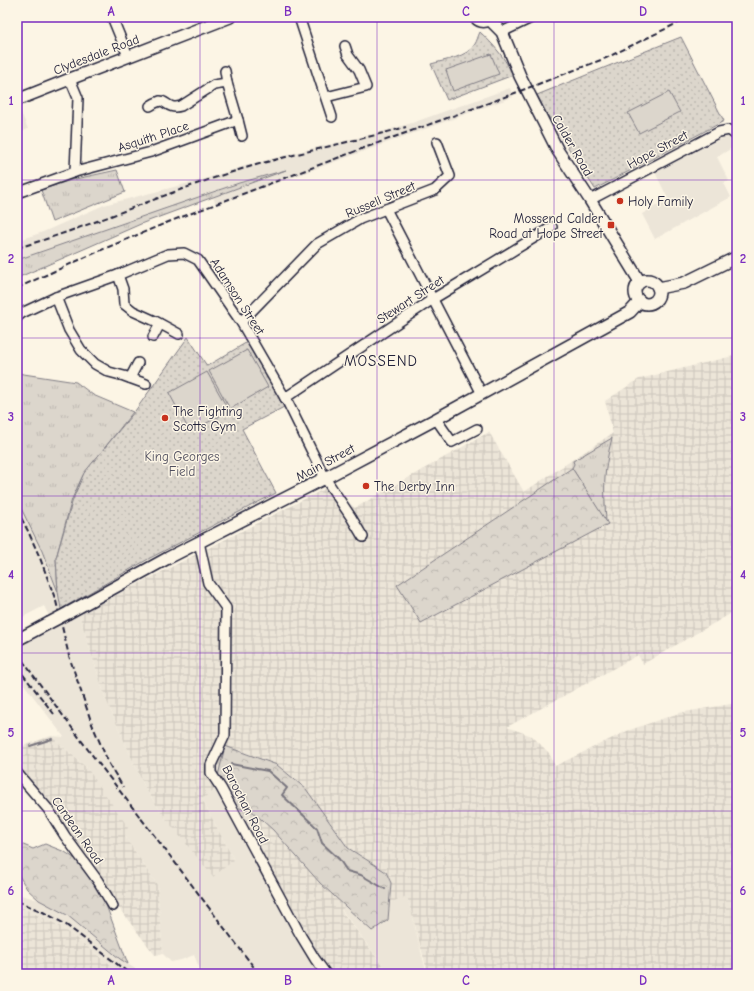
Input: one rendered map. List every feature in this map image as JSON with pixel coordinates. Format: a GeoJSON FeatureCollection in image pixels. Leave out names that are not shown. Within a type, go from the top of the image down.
{"type":"FeatureCollection","features":[{"type":"Feature","properties":{"kind":"main road","name":"Clydesdale Road"},"geometry":{"type":"LineString","coordinates":[[17,100],[230,17]]}},
{"type":"Feature","properties":{"kind":"main road"},"geometry":{"type":"LineString","coordinates":[[475,17],[481,22],[491,18]]}},
{"type":"Feature","properties":{"kind":"main road","name":"Calder Road"},"geometry":{"type":"LineString","coordinates":[[491,18],[502,32],[520,76],[558,151],[640,282]]}},
{"type":"Feature","properties":{"kind":"main road"},"geometry":{"type":"LineString","coordinates":[[658,288],[684,283],[737,257]]}},
{"type":"Feature","properties":{"kind":"main road"},"geometry":{"type":"LineString","coordinates":[[644,280],[651,280],[654,282],[658,288],[658,295],[654,301],[647,303],[640,301],[636,295],[638,284],[640,282],[644,280]]}},
{"type":"Feature","properties":{"kind":"main road","name":"Main Street"},"geometry":{"type":"LineString","coordinates":[[17,640],[199,542],[325,478],[482,394],[630,312],[640,301]]}},
{"type":"Feature","properties":{"kind":"street"},"geometry":{"type":"LineString","coordinates":[[112,17],[128,56]]}},
{"type":"Feature","properties":{"kind":"street"},"geometry":{"type":"LineString","coordinates":[[299,17],[332,117]]}},
{"type":"Feature","properties":{"kind":"street"},"geometry":{"type":"LineString","coordinates":[[502,32],[533,17]]}},
{"type":"Feature","properties":{"kind":"street"},"geometry":{"type":"LineString","coordinates":[[326,97],[366,87],[359,70],[348,55],[345,46]]}},
{"type":"Feature","properties":{"kind":"street"},"geometry":{"type":"LineString","coordinates":[[225,71],[242,136]]}},
{"type":"Feature","properties":{"kind":"street"},"geometry":{"type":"LineString","coordinates":[[70,79],[78,98],[75,172]]}},
{"type":"Feature","properties":{"kind":"street","name":"Asquith Place"},"geometry":{"type":"LineString","coordinates":[[150,106],[160,101],[172,108],[177,108],[214,85],[227,83]]}},
{"type":"Feature","properties":{"kind":"street","name":"Asquith Place"},"geometry":{"type":"LineString","coordinates":[[17,193],[75,172],[151,152],[238,120]]}},
{"type":"Feature","properties":{"kind":"street","name":"Hope Street"},"geometry":{"type":"LineString","coordinates":[[590,200],[718,132],[729,130],[737,136]]}},
{"type":"Feature","properties":{"kind":"street","name":"Russell Street"},"geometry":{"type":"LineString","coordinates":[[241,322],[317,244],[360,219],[435,190],[450,176],[437,142]]}},
{"type":"Feature","properties":{"kind":"street"},"geometry":{"type":"LineString","coordinates":[[386,209],[482,394]]}},
{"type":"Feature","properties":{"kind":"street","name":"Stewart Street"},"geometry":{"type":"LineString","coordinates":[[285,398],[433,299],[552,227]]}},
{"type":"Feature","properties":{"kind":"street","name":"Adamson Street"},"geometry":{"type":"LineString","coordinates":[[17,317],[22,313],[56,297],[118,275],[168,254],[184,253],[198,260],[241,322],[285,398],[325,478],[351,517],[362,537]]}},
{"type":"Feature","properties":{"kind":"street"},"geometry":{"type":"LineString","coordinates":[[118,275],[123,289],[124,304],[133,311],[179,334]]}},
{"type":"Feature","properties":{"kind":"street"},"geometry":{"type":"LineString","coordinates":[[56,297],[69,330],[81,350],[95,364],[109,372],[146,384]]}},
{"type":"Feature","properties":{"kind":"street"},"geometry":{"type":"LineString","coordinates":[[153,336],[160,324]]}},
{"type":"Feature","properties":{"kind":"street"},"geometry":{"type":"LineString","coordinates":[[130,378],[138,363]]}},
{"type":"Feature","properties":{"kind":"street"},"geometry":{"type":"LineString","coordinates":[[436,419],[452,442],[477,429]]}},
{"type":"Feature","properties":{"kind":"street","name":"Barochan Road"},"geometry":{"type":"LineString","coordinates":[[199,542],[208,583],[226,608],[225,735],[211,765],[211,773],[221,788],[301,936],[326,974]]}},
{"type":"Feature","properties":{"kind":"street","name":"Cardean Road"},"geometry":{"type":"LineString","coordinates":[[17,773],[48,809],[65,836],[98,881],[113,906]]}},
{"type":"Feature","properties":{"kind":"shaded area"},"geometry":{"type":"Polygon","coordinates":[[[510,88],[513,97],[216,205],[213,197],[279,172],[239,183],[17,260],[17,241],[43,232],[104,205],[205,179],[248,165],[370,135],[412,123],[510,88]]]}},
{"type":"Feature","properties":{"kind":"shaded area"},"geometry":{"type":"Polygon","coordinates":[[[17,103],[28,129],[17,134],[17,103]]]}},
{"type":"Feature","properties":{"kind":"shaded area"},"geometry":{"type":"Polygon","coordinates":[[[727,137],[733,139],[737,145],[717,157],[729,181],[724,183],[731,197],[655,239],[642,214],[668,199],[655,172],[720,139],[727,137]]]}},
{"type":"Feature","properties":{"kind":"shaded area"},"geometry":{"type":"Polygon","coordinates":[[[737,355],[737,610],[643,664],[638,655],[507,727],[532,736],[549,753],[555,766],[627,731],[679,713],[737,703],[737,974],[486,974],[484,970],[476,974],[428,974],[407,896],[389,903],[391,883],[386,872],[348,848],[306,789],[277,765],[225,746],[235,806],[252,811],[273,830],[320,883],[346,906],[341,910],[389,974],[318,974],[293,934],[217,789],[202,799],[234,860],[213,877],[166,819],[145,788],[106,700],[79,614],[330,486],[355,508],[489,432],[524,492],[613,433],[605,401],[639,379],[737,355]]]}},
{"type":"Feature","properties":{"kind":"shaded area"},"geometry":{"type":"Polygon","coordinates":[[[17,500],[42,551],[58,592],[61,609],[49,616],[44,606],[17,620],[17,500]]]}},
{"type":"Feature","properties":{"kind":"shaded area"},"geometry":{"type":"Polygon","coordinates":[[[79,614],[106,700],[145,788],[166,819],[234,860],[202,799],[217,789],[293,934],[318,974],[202,974],[194,955],[171,962],[163,954],[157,885],[125,836],[87,768],[51,736],[64,737],[17,675],[17,644],[19,647],[79,614]]]}},
{"type":"Feature","properties":{"kind":"shaded area"},"geometry":{"type":"Polygon","coordinates":[[[51,736],[87,768],[128,827],[125,836],[157,885],[163,954],[155,955],[121,911],[67,835],[47,798],[23,773],[17,764],[17,748],[51,736]]]}},
{"type":"Feature","properties":{"kind":"shaded area"},"geometry":{"type":"Polygon","coordinates":[[[17,894],[39,900],[67,915],[120,959],[143,974],[123,974],[60,926],[17,905],[17,894]]]}},
{"type":"Feature","properties":{"kind":"shaded area"},"geometry":{"type":"Polygon","coordinates":[[[407,895],[428,974],[389,974],[341,909],[346,906],[372,930],[388,920],[389,903],[407,895]]]}},
{"type":"Feature","properties":{"kind":"shaded area"},"geometry":{"type":"Polygon","coordinates":[[[17,905],[60,926],[123,974],[17,974],[17,905]]]}},
{"type":"Feature","properties":{"kind":"green space"},"geometry":{"type":"Polygon","coordinates":[[[480,32],[499,52],[513,75],[447,100],[431,64],[462,55],[467,52],[475,44],[480,32]]]}},
{"type":"Feature","properties":{"kind":"green space"},"geometry":{"type":"Polygon","coordinates":[[[681,37],[724,121],[595,189],[549,118],[537,95],[681,37]]]}},
{"type":"Feature","properties":{"kind":"green space"},"geometry":{"type":"Polygon","coordinates":[[[491,54],[499,74],[453,91],[446,70],[491,54]]]}},
{"type":"Feature","properties":{"kind":"green space"},"geometry":{"type":"Polygon","coordinates":[[[669,92],[680,112],[639,133],[628,113],[669,92]]]}},
{"type":"Feature","properties":{"kind":"green space"},"geometry":{"type":"Polygon","coordinates":[[[117,170],[125,192],[52,222],[41,190],[71,180],[117,170]]]}},
{"type":"Feature","properties":{"kind":"green space"},"geometry":{"type":"Polygon","coordinates":[[[286,170],[143,223],[17,278],[17,260],[239,183],[286,170]]]}},
{"type":"Feature","properties":{"kind":"green space","name":"King Georges Field"},"geometry":{"type":"Polygon","coordinates":[[[188,337],[207,366],[249,341],[284,407],[242,429],[276,493],[150,558],[61,609],[58,592],[56,558],[73,499],[84,473],[135,411],[188,337]]]}},
{"type":"Feature","properties":{"kind":"green space"},"geometry":{"type":"Polygon","coordinates":[[[247,350],[268,387],[230,409],[209,371],[247,350]]]}},
{"type":"Feature","properties":{"kind":"green space"},"geometry":{"type":"Polygon","coordinates":[[[207,372],[229,411],[190,432],[169,393],[207,372]]]}},
{"type":"Feature","properties":{"kind":"green space"},"geometry":{"type":"Polygon","coordinates":[[[17,373],[76,382],[93,395],[133,412],[83,475],[72,499],[56,558],[58,592],[42,551],[17,500],[17,373]]]}},
{"type":"Feature","properties":{"kind":"green space"},"geometry":{"type":"Polygon","coordinates":[[[612,438],[605,477],[606,522],[572,468],[574,464],[573,461],[612,438]]]}},
{"type":"Feature","properties":{"kind":"green space"},"geometry":{"type":"Polygon","coordinates":[[[572,468],[608,524],[421,623],[397,585],[572,468]]]}},
{"type":"Feature","properties":{"kind":"green space"},"geometry":{"type":"Polygon","coordinates":[[[225,746],[277,765],[306,789],[348,848],[386,872],[391,883],[388,920],[372,931],[320,883],[273,830],[252,811],[235,807],[218,776],[225,746]]]}},
{"type":"Feature","properties":{"kind":"green space"},"geometry":{"type":"Polygon","coordinates":[[[17,838],[21,844],[33,849],[45,844],[65,852],[77,860],[103,897],[128,964],[67,915],[39,900],[27,889],[17,872],[17,838]]]}},
{"type":"Feature","properties":{"kind":"waterway"},"geometry":{"type":"LineString","coordinates":[[30,746],[52,739]]}},
{"type":"Feature","properties":{"kind":"waterway"},"geometry":{"type":"LineString","coordinates":[[231,764],[268,771],[287,788],[282,795],[317,828],[322,843],[339,859],[347,871],[361,875],[385,889]]}},
{"type":"Feature","properties":{"kind":"railway"},"geometry":{"type":"LineString","coordinates":[[17,288],[171,221],[606,58],[690,17]]}},
{"type":"Feature","properties":{"kind":"railway"},"geometry":{"type":"LineString","coordinates":[[17,248],[66,232],[235,171],[406,127]]}},
{"type":"Feature","properties":{"kind":"railway"},"geometry":{"type":"LineString","coordinates":[[17,510],[40,558],[56,601],[69,656],[92,724],[109,764],[123,787]]}},
{"type":"Feature","properties":{"kind":"railway"},"geometry":{"type":"LineString","coordinates":[[17,653],[89,751],[259,974]]}},
{"type":"Feature","properties":{"kind":"railway"},"geometry":{"type":"LineString","coordinates":[[17,667],[54,714]]}},
{"type":"Feature","properties":{"kind":"railway"},"geometry":{"type":"LineString","coordinates":[[17,901],[43,912],[65,924],[130,974]]}},
{"type":"Feature","properties":{"kind":"place","name":"Holy Family"},"geometry":{"type":"Point","coordinates":[620,201]}},
{"type":"Feature","properties":{"kind":"place","name":"Mossend Calder Road at Hope Street"},"geometry":{"type":"Point","coordinates":[611,225]}},
{"type":"Feature","properties":{"kind":"place","name":"The Fighting Scotts Gym"},"geometry":{"type":"Point","coordinates":[165,418]}},
{"type":"Feature","properties":{"kind":"place","name":"The Derby Inn"},"geometry":{"type":"Point","coordinates":[366,486]}},
{"type":"Feature","properties":{"kind":"district","name":"MOSSEND"},"geometry":{"type":"Point","coordinates":[381,361]}}]}
